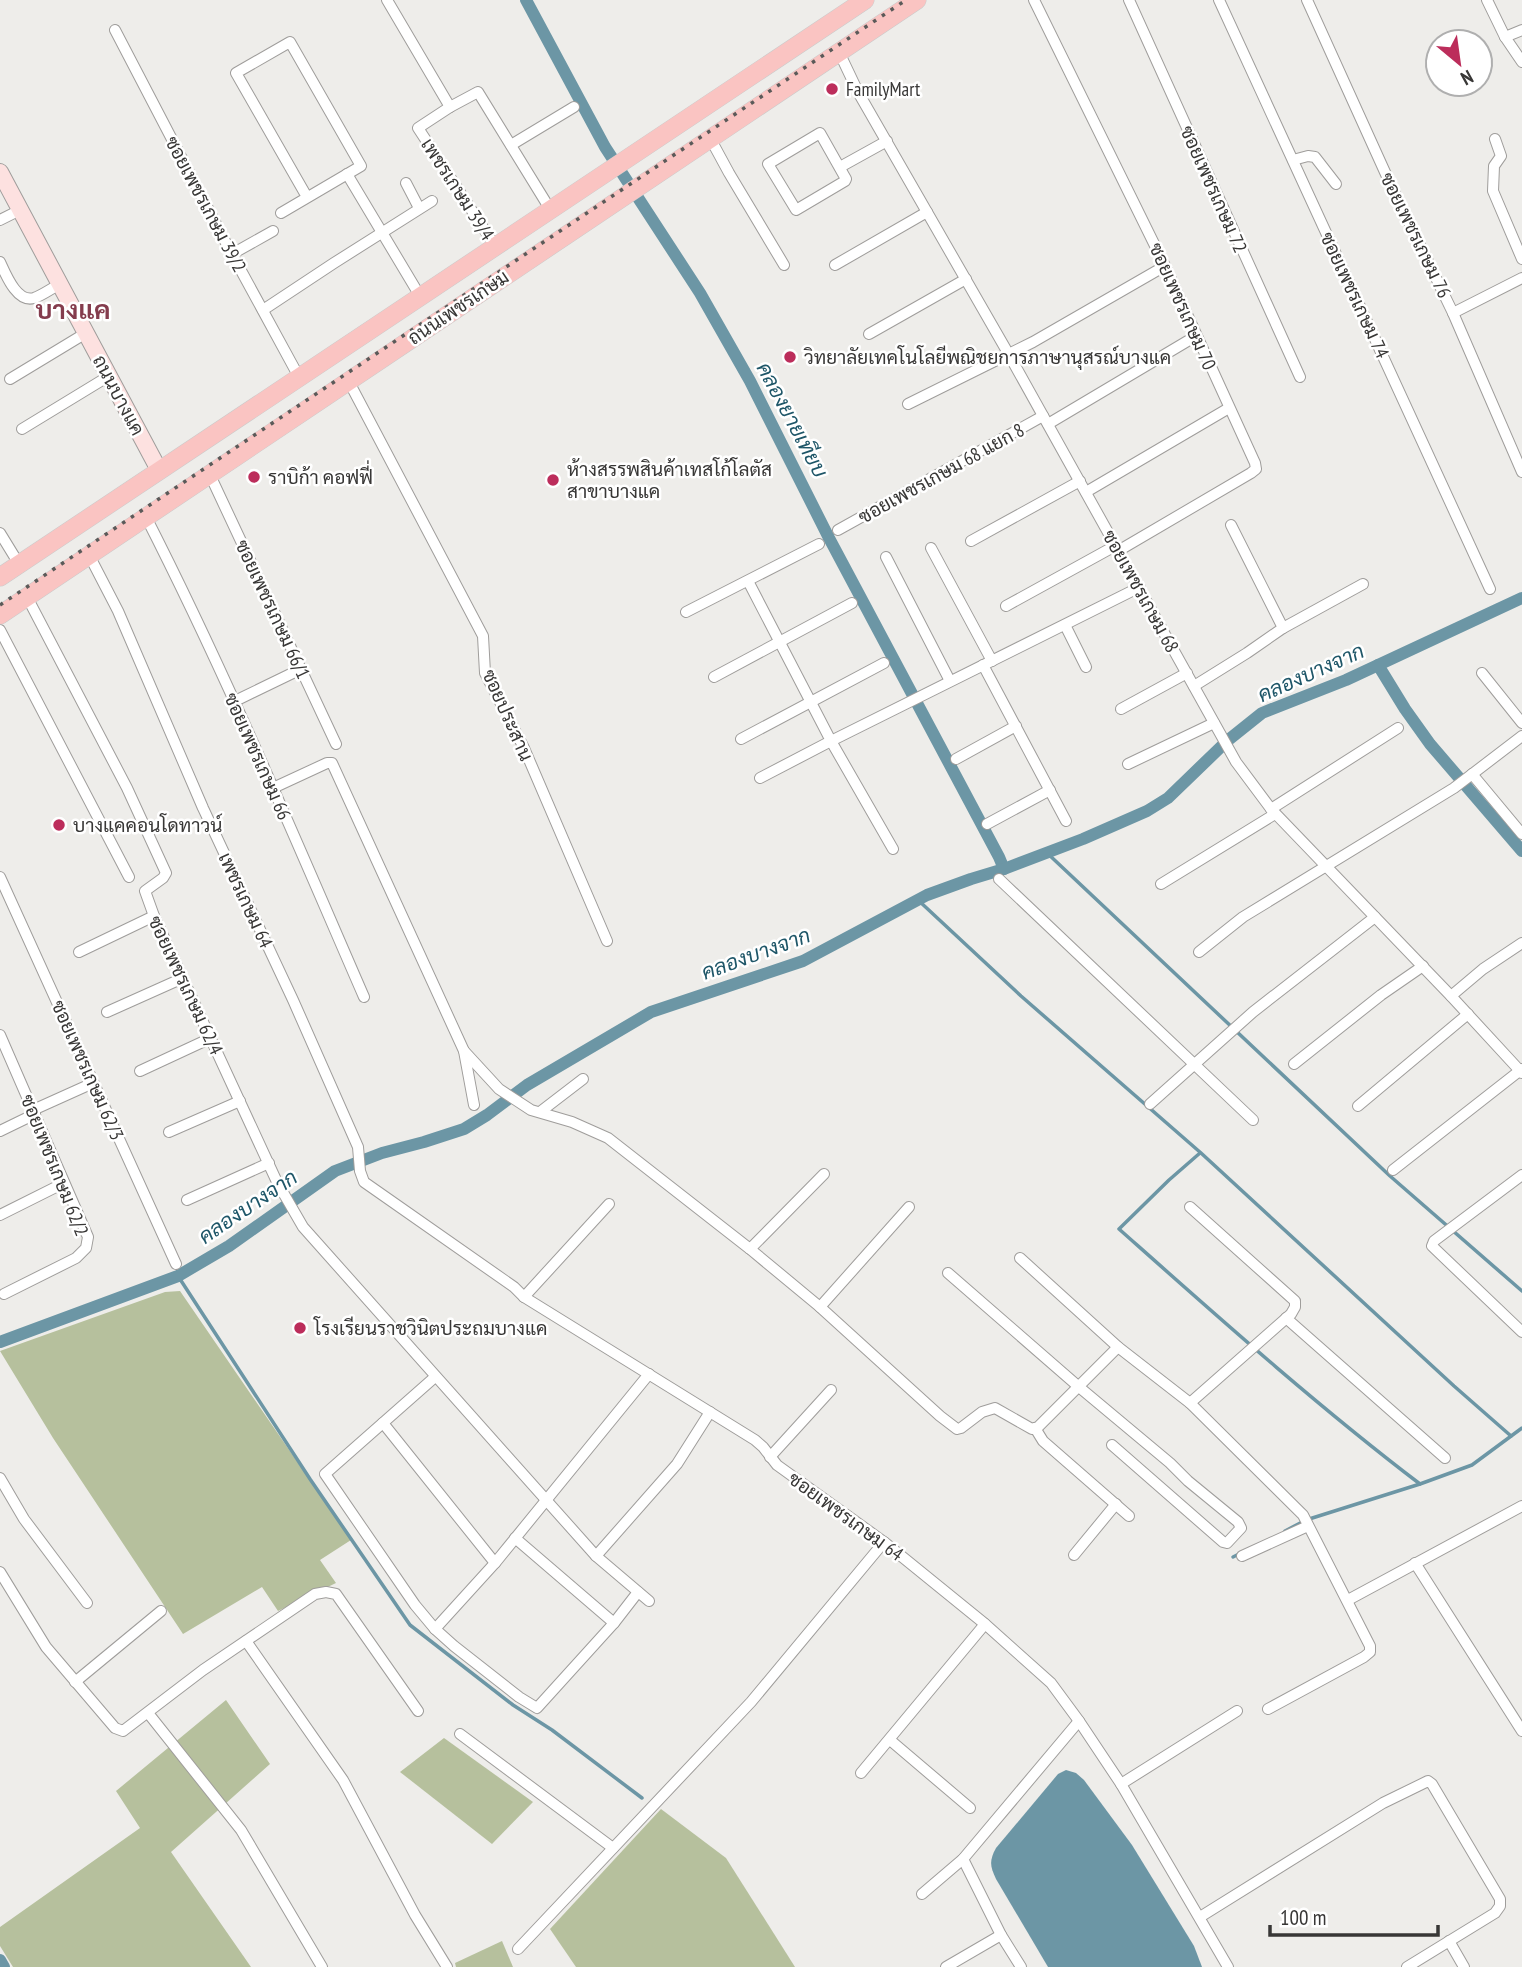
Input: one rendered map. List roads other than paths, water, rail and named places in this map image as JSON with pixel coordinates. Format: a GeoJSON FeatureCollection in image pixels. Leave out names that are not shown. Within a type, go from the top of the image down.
{"type":"FeatureCollection","features":[{"type":"Feature","properties":{"kind":"main road","name":"ถนนเพชรเกษม"},"geometry":{"type":"LineString","coordinates":[[0,576],[865,0]]}},
{"type":"Feature","properties":{"kind":"main road","name":"ถนนเพชรเกษม"},"geometry":{"type":"LineString","coordinates":[[0,615],[917,0]]}},
{"type":"Feature","properties":{"kind":"main road","name":"ถนนบางแค"},"geometry":{"type":"LineString","coordinates":[[1,174],[159,470]]}},
{"type":"Feature","properties":{"kind":"main road"},"geometry":{"type":"LineString","coordinates":[[159,470],[186,481],[211,475]]}},
{"type":"Feature","properties":{"kind":"street"},"geometry":{"type":"LineString","coordinates":[[387,0],[450,107],[478,92],[550,209]]}},
{"type":"Feature","properties":{"kind":"street","name":"ซอยเพชรเกษม 70"},"geometry":{"type":"LineString","coordinates":[[1034,0],[1165,266],[1256,469],[1116,549]]}},
{"type":"Feature","properties":{"kind":"street","name":"ซอยเพชรเกษม 72"},"geometry":{"type":"LineString","coordinates":[[1129,0],[1300,377]]}},
{"type":"Feature","properties":{"kind":"street","name":"ซอยเพชรเกษม 74"},"geometry":{"type":"LineString","coordinates":[[1219,0],[1490,589]]}},
{"type":"Feature","properties":{"kind":"street","name":"ซอยเพชรเกษม 76"},"geometry":{"type":"LineString","coordinates":[[1307,0],[1453,313],[1522,472]]}},
{"type":"Feature","properties":{"kind":"street"},"geometry":{"type":"LineString","coordinates":[[1488,0],[1522,62]]}},
{"type":"Feature","properties":{"kind":"street","name":"ซอยเพชรเกษม 39/2"},"geometry":{"type":"LineString","coordinates":[[115,30],[299,377]]}},
{"type":"Feature","properties":{"kind":"street"},"geometry":{"type":"LineString","coordinates":[[1506,37],[1522,30]]}},
{"type":"Feature","properties":{"kind":"street"},"geometry":{"type":"LineString","coordinates":[[281,213],[360,166],[290,42],[236,73],[307,197]]}},
{"type":"Feature","properties":{"kind":"street","name":"ซอยเพชรเกษม 68"},"geometry":{"type":"LineString","coordinates":[[839,52],[858,92],[1046,420],[1236,762],[1273,812],[1521,1071]]}},
{"type":"Feature","properties":{"kind":"street","name":"เพชรเกษม 39/4"},"geometry":{"type":"LineString","coordinates":[[450,107],[418,128],[495,246]]}},
{"type":"Feature","properties":{"kind":"street"},"geometry":{"type":"LineString","coordinates":[[511,145],[574,107]]}},
{"type":"Feature","properties":{"kind":"street"},"geometry":{"type":"LineString","coordinates":[[820,133],[840,167],[845,181],[796,210],[768,164],[820,133]]}},
{"type":"Feature","properties":{"kind":"street"},"geometry":{"type":"LineString","coordinates":[[710,138],[784,265]]}},
{"type":"Feature","properties":{"kind":"street"},"geometry":{"type":"LineString","coordinates":[[1494,139],[1501,156],[1494,166],[1493,191],[1522,259]]}},
{"type":"Feature","properties":{"kind":"street"},"geometry":{"type":"LineString","coordinates":[[840,167],[887,141]]}},
{"type":"Feature","properties":{"kind":"street"},"geometry":{"type":"LineString","coordinates":[[1293,160],[1315,157],[1336,184]]}},
{"type":"Feature","properties":{"kind":"street"},"geometry":{"type":"LineString","coordinates":[[347,174],[420,296]]}},
{"type":"Feature","properties":{"kind":"street"},"geometry":{"type":"LineString","coordinates":[[406,183],[419,208]]}},
{"type":"Feature","properties":{"kind":"street"},"geometry":{"type":"LineString","coordinates":[[263,310],[432,201]]}},
{"type":"Feature","properties":{"kind":"street"},"geometry":{"type":"LineString","coordinates":[[0,220],[20,210]]}},
{"type":"Feature","properties":{"kind":"street"},"geometry":{"type":"LineString","coordinates":[[835,265],[928,212]]}},
{"type":"Feature","properties":{"kind":"street"},"geometry":{"type":"LineString","coordinates":[[232,254],[273,231]]}},
{"type":"Feature","properties":{"kind":"street"},"geometry":{"type":"LineString","coordinates":[[908,404],[1033,342],[1165,266]]}},
{"type":"Feature","properties":{"kind":"street"},"geometry":{"type":"LineString","coordinates":[[2,270],[19,295],[26,299],[34,298],[60,284]]}},
{"type":"Feature","properties":{"kind":"street"},"geometry":{"type":"LineString","coordinates":[[1453,313],[1522,278]]}},
{"type":"Feature","properties":{"kind":"street"},"geometry":{"type":"LineString","coordinates":[[869,334],[966,279]]}},
{"type":"Feature","properties":{"kind":"street"},"geometry":{"type":"LineString","coordinates":[[10,379],[86,333]]}},
{"type":"Feature","properties":{"kind":"street","name":"ซอยเพชรเกษม 68 แยก 8"},"geometry":{"type":"LineString","coordinates":[[838,530],[1046,420],[1196,336]]}},
{"type":"Feature","properties":{"kind":"street"},"geometry":{"type":"LineString","coordinates":[[22,429],[109,376]]}},
{"type":"Feature","properties":{"kind":"street","name":"ซอยประสาน"},"geometry":{"type":"LineString","coordinates":[[348,380],[483,636],[485,673],[523,748],[607,941]]}},
{"type":"Feature","properties":{"kind":"street"},"geometry":{"type":"LineString","coordinates":[[1086,492],[1229,408]]}},
{"type":"Feature","properties":{"kind":"street","name":"ซอยเพชรเกษม 66/1"},"geometry":{"type":"LineString","coordinates":[[211,475],[336,744]]}},
{"type":"Feature","properties":{"kind":"street"},"geometry":{"type":"LineString","coordinates":[[971,541],[1080,481]]}},
{"type":"Feature","properties":{"kind":"street","name":"ซอยเพชรเกษม 66"},"geometry":{"type":"LineString","coordinates":[[146,517],[235,701],[364,997]]}},
{"type":"Feature","properties":{"kind":"street"},"geometry":{"type":"LineString","coordinates":[[1231,525],[1283,628]]}},
{"type":"Feature","properties":{"kind":"street"},"geometry":{"type":"LineString","coordinates":[[0,533],[19,564]]}},
{"type":"Feature","properties":{"kind":"street"},"geometry":{"type":"LineString","coordinates":[[686,612],[819,544]]}},
{"type":"Feature","properties":{"kind":"street"},"geometry":{"type":"LineString","coordinates":[[931,548],[1016,726],[1066,821]]}},
{"type":"Feature","properties":{"kind":"street"},"geometry":{"type":"LineString","coordinates":[[1006,606],[1116,549]]}},
{"type":"Feature","properties":{"kind":"street","name":"เพชรเกษม 64"},"geometry":{"type":"LineString","coordinates":[[89,555],[118,611],[203,808],[358,1147],[359,1171]]}},
{"type":"Feature","properties":{"kind":"street"},"geometry":{"type":"LineString","coordinates":[[886,557],[950,681]]}},
{"type":"Feature","properties":{"kind":"street"},"geometry":{"type":"LineString","coordinates":[[748,581],[831,741],[893,849]]}},
{"type":"Feature","properties":{"kind":"street"},"geometry":{"type":"LineString","coordinates":[[1194,686],[1283,628],[1363,584]]}},
{"type":"Feature","properties":{"kind":"street"},"geometry":{"type":"LineString","coordinates":[[760,778],[936,687],[1140,587]]}},
{"type":"Feature","properties":{"kind":"street","name":"ซอยเพชรเกษม 62/4"},"geometry":{"type":"LineString","coordinates":[[27,597],[127,788],[166,873],[145,893],[153,916],[269,1163],[296,1214],[310,1236],[596,1556],[649,1601]]}},
{"type":"Feature","properties":{"kind":"street"},"geometry":{"type":"LineString","coordinates":[[714,677],[852,603]]}},
{"type":"Feature","properties":{"kind":"street"},"geometry":{"type":"LineString","coordinates":[[1065,625],[1086,667]]}},
{"type":"Feature","properties":{"kind":"street"},"geometry":{"type":"LineString","coordinates":[[0,630],[129,877]]}},
{"type":"Feature","properties":{"kind":"street"},"geometry":{"type":"LineString","coordinates":[[741,739],[884,663]]}},
{"type":"Feature","properties":{"kind":"street"},"geometry":{"type":"LineString","coordinates":[[235,701],[301,669]]}},
{"type":"Feature","properties":{"kind":"street"},"geometry":{"type":"LineString","coordinates":[[1121,709],[1187,673]]}},
{"type":"Feature","properties":{"kind":"street"},"geometry":{"type":"LineString","coordinates":[[1482,673],[1522,723]]}},
{"type":"Feature","properties":{"kind":"street"},"geometry":{"type":"LineString","coordinates":[[956,759],[1016,726]]}},
{"type":"Feature","properties":{"kind":"street"},"geometry":{"type":"LineString","coordinates":[[1128,764],[1216,727]]}},
{"type":"Feature","properties":{"kind":"street"},"geometry":{"type":"LineString","coordinates":[[1161,884],[1398,727]]}},
{"type":"Feature","properties":{"kind":"street"},"geometry":{"type":"LineString","coordinates":[[1199,951],[1243,917],[1454,788],[1522,736]]}},
{"type":"Feature","properties":{"kind":"street"},"geometry":{"type":"LineString","coordinates":[[274,788],[331,763],[464,1051],[474,1105]]}},
{"type":"Feature","properties":{"kind":"street"},"geometry":{"type":"LineString","coordinates":[[1469,776],[1518,820],[1522,834]]}},
{"type":"Feature","properties":{"kind":"street"},"geometry":{"type":"LineString","coordinates":[[986,824],[1050,790]]}},
{"type":"Feature","properties":{"kind":"street","name":"ซอยเพชรเกษม 62/3"},"geometry":{"type":"LineString","coordinates":[[0,877],[3,890],[176,1264]]}},
{"type":"Feature","properties":{"kind":"street"},"geometry":{"type":"LineString","coordinates":[[999,879],[1253,1120]]}},
{"type":"Feature","properties":{"kind":"street"},"geometry":{"type":"LineString","coordinates":[[79,953],[153,916]]}},
{"type":"Feature","properties":{"kind":"street"},"geometry":{"type":"LineString","coordinates":[[1150,1104],[1253,1012],[1375,917]]}},
{"type":"Feature","properties":{"kind":"street"},"geometry":{"type":"LineString","coordinates":[[1451,996],[1483,969],[1522,943]]}},
{"type":"Feature","properties":{"kind":"street"},"geometry":{"type":"LineString","coordinates":[[1294,1064],[1381,995],[1423,966]]}},
{"type":"Feature","properties":{"kind":"street"},"geometry":{"type":"LineString","coordinates":[[107,1012],[183,978]]}},
{"type":"Feature","properties":{"kind":"street"},"geometry":{"type":"LineString","coordinates":[[1358,1106],[1468,1014]]}},
{"type":"Feature","properties":{"kind":"street","name":"ซอยเพชรเกษม 62/2"},"geometry":{"type":"LineString","coordinates":[[0,1035],[88,1237],[86,1248],[76,1258],[4,1294]]}},
{"type":"Feature","properties":{"kind":"street"},"geometry":{"type":"LineString","coordinates":[[140,1071],[211,1038]]}},
{"type":"Feature","properties":{"kind":"street"},"geometry":{"type":"LineString","coordinates":[[464,1051],[499,1089],[535,1111],[572,1122],[608,1138],[820,1307],[957,1429],[982,1412],[995,1408],[1032,1429],[1035,1428],[1118,1347]]}},
{"type":"Feature","properties":{"kind":"street"},"geometry":{"type":"LineString","coordinates":[[1393,1170],[1521,1071]]}},
{"type":"Feature","properties":{"kind":"street"},"geometry":{"type":"LineString","coordinates":[[535,1111],[583,1079]]}},
{"type":"Feature","properties":{"kind":"street"},"geometry":{"type":"LineString","coordinates":[[0,1131],[93,1083]]}},
{"type":"Feature","properties":{"kind":"street"},"geometry":{"type":"LineString","coordinates":[[169,1132],[240,1101]]}},
{"type":"Feature","properties":{"kind":"street"},"geometry":{"type":"LineString","coordinates":[[187,1200],[269,1163]]}},
{"type":"Feature","properties":{"kind":"street","name":"ซอยเพชรเกษม 64"},"geometry":{"type":"LineString","coordinates":[[359,1171],[364,1182],[524,1297],[755,1440],[777,1465],[884,1542],[985,1624],[1051,1683],[1121,1784],[1228,1967]]}},
{"type":"Feature","properties":{"kind":"street"},"geometry":{"type":"LineString","coordinates":[[750,1249],[824,1174]]}},
{"type":"Feature","properties":{"kind":"street"},"geometry":{"type":"LineString","coordinates":[[1522,1175],[1444,1233],[1434,1241],[1432,1247],[1522,1332]]}},
{"type":"Feature","properties":{"kind":"street"},"geometry":{"type":"LineString","coordinates":[[0,1215],[64,1183]]}},
{"type":"Feature","properties":{"kind":"street"},"geometry":{"type":"LineString","coordinates":[[524,1297],[609,1204]]}},
{"type":"Feature","properties":{"kind":"street"},"geometry":{"type":"LineString","coordinates":[[820,1307],[909,1207]]}},
{"type":"Feature","properties":{"kind":"street"},"geometry":{"type":"LineString","coordinates":[[1190,1208],[1295,1301],[1292,1314],[1190,1403]]}},
{"type":"Feature","properties":{"kind":"street"},"geometry":{"type":"LineString","coordinates":[[1020,1258],[1118,1347],[1190,1403],[1306,1522],[1348,1600],[1370,1646],[1370,1652],[1268,1709]]}},
{"type":"Feature","properties":{"kind":"street"},"geometry":{"type":"LineString","coordinates":[[948,1273],[1238,1522],[1241,1528],[1231,1541],[1223,1542],[1112,1445]]}},
{"type":"Feature","properties":{"kind":"street"},"geometry":{"type":"LineString","coordinates":[[1286,1318],[1446,1458]]}},
{"type":"Feature","properties":{"kind":"street"},"geometry":{"type":"LineString","coordinates":[[435,1629],[495,1563],[649,1374]]}},
{"type":"Feature","properties":{"kind":"street"},"geometry":{"type":"LineString","coordinates":[[435,1377],[325,1474],[415,1605],[435,1629],[519,1697],[537,1708],[614,1623],[638,1592]]}},
{"type":"Feature","properties":{"kind":"street"},"geometry":{"type":"LineString","coordinates":[[770,1457],[831,1390]]}},
{"type":"Feature","properties":{"kind":"street"},"geometry":{"type":"LineString","coordinates":[[596,1556],[677,1464],[710,1412]]}},
{"type":"Feature","properties":{"kind":"street"},"geometry":{"type":"LineString","coordinates":[[383,1423],[495,1563]]}},
{"type":"Feature","properties":{"kind":"street"},"geometry":{"type":"LineString","coordinates":[[1035,1428],[1043,1441],[1129,1516]]}},
{"type":"Feature","properties":{"kind":"street"},"geometry":{"type":"LineString","coordinates":[[0,1478],[24,1519],[87,1603]]}},
{"type":"Feature","properties":{"kind":"street"},"geometry":{"type":"LineString","coordinates":[[1074,1555],[1115,1504]]}},
{"type":"Feature","properties":{"kind":"street"},"geometry":{"type":"LineString","coordinates":[[1348,1600],[1522,1506]]}},
{"type":"Feature","properties":{"kind":"street"},"geometry":{"type":"LineString","coordinates":[[1242,1556],[1306,1522]]}},
{"type":"Feature","properties":{"kind":"street"},"geometry":{"type":"LineString","coordinates":[[515,1538],[614,1623]]}},
{"type":"Feature","properties":{"kind":"street"},"geometry":{"type":"LineString","coordinates":[[518,1949],[751,1702],[884,1542]]}},
{"type":"Feature","properties":{"kind":"street"},"geometry":{"type":"LineString","coordinates":[[1415,1563],[1522,1731]]}},
{"type":"Feature","properties":{"kind":"street"},"geometry":{"type":"LineString","coordinates":[[0,1572],[46,1647],[115,1728],[122,1731],[203,1670],[315,1594],[326,1592],[336,1594],[418,1711]]}},
{"type":"Feature","properties":{"kind":"street"},"geometry":{"type":"LineString","coordinates":[[75,1682],[161,1611]]}},
{"type":"Feature","properties":{"kind":"street"},"geometry":{"type":"LineString","coordinates":[[861,1773],[985,1624]]}},
{"type":"Feature","properties":{"kind":"street"},"geometry":{"type":"LineString","coordinates":[[246,1641],[343,1780],[415,1915],[447,1967]]}},
{"type":"Feature","properties":{"kind":"street"},"geometry":{"type":"LineString","coordinates":[[1121,1784],[1237,1711]]}},
{"type":"Feature","properties":{"kind":"street"},"geometry":{"type":"LineString","coordinates":[[148,1713],[241,1830],[322,1967]]}},
{"type":"Feature","properties":{"kind":"street"},"geometry":{"type":"LineString","coordinates":[[922,1894],[963,1859],[1079,1721]]}},
{"type":"Feature","properties":{"kind":"street"},"geometry":{"type":"LineString","coordinates":[[460,1734],[613,1848]]}},
{"type":"Feature","properties":{"kind":"street"},"geometry":{"type":"LineString","coordinates":[[890,1740],[970,1808]]}},
{"type":"Feature","properties":{"kind":"street"},"geometry":{"type":"LineString","coordinates":[[1200,1917],[1383,1803],[1428,1781],[1500,1899],[1500,1906],[1495,1913],[1407,1967]]}},
{"type":"Feature","properties":{"kind":"street"},"geometry":{"type":"LineString","coordinates":[[963,1859],[1001,1935],[1021,1967]]}},
{"type":"Feature","properties":{"kind":"street"},"geometry":{"type":"LineString","coordinates":[[946,1967],[1001,1935]]}},
{"type":"Feature","properties":{"kind":"street"},"geometry":{"type":"LineString","coordinates":[[1449,1941],[1464,1967]]}},
{"type":"Feature","properties":{"kind":"water"},"geometry":{"type":"Polygon","coordinates":[[[1066,1770],[1076,1773],[1084,1780],[1132,1845],[1194,1946],[1202,1967],[1048,1967],[996,1879],[991,1860],[996,1848],[1058,1774],[1066,1770]]]}},
{"type":"Feature","properties":{"kind":"waterway","name":"คลองยายเทียบ"},"geometry":{"type":"LineString","coordinates":[[526,0],[605,147],[700,293],[750,381],[829,538],[1004,869]]}},
{"type":"Feature","properties":{"kind":"waterway","name":"คลองบางจาก"},"geometry":{"type":"LineString","coordinates":[[0,1342],[178,1276],[229,1246],[335,1171],[382,1153],[464,1129],[527,1085],[651,1012],[803,961],[927,895],[1083,839],[1147,811],[1168,798],[1227,741],[1262,713],[1346,680],[1522,598]]}},
{"type":"Feature","properties":{"kind":"waterway"},"geometry":{"type":"LineString","coordinates":[[1378,665],[1430,744],[1522,851]]}},
{"type":"Feature","properties":{"kind":"waterway"},"geometry":{"type":"LineString","coordinates":[[1046,852],[1390,1176],[1522,1291]]}},
{"type":"Feature","properties":{"kind":"waterway"},"geometry":{"type":"LineString","coordinates":[[918,900],[1021,996],[1201,1153],[1511,1436]]}},
{"type":"Feature","properties":{"kind":"waterway"},"geometry":{"type":"LineString","coordinates":[[1200,1153],[1119,1229],[1304,1391],[1420,1484]]}},
{"type":"Feature","properties":{"kind":"waterway"},"geometry":{"type":"LineString","coordinates":[[178,1276],[310,1479],[410,1625],[513,1705],[552,1730],[642,1798]]}},
{"type":"Feature","properties":{"kind":"waterway"},"geometry":{"type":"LineString","coordinates":[[1285,1531],[1306,1520],[1472,1465],[1522,1428]]}},
{"type":"Feature","properties":{"kind":"waterway"},"geometry":{"type":"LineString","coordinates":[[1233,1557],[1241,1553]]}},
{"type":"Feature","properties":{"kind":"waterway"},"geometry":{"type":"LineString","coordinates":[[0,1960],[4,1967]]}},
{"type":"Feature","properties":{"kind":"railway"},"geometry":{"type":"LineString","coordinates":[[0,605],[906,0]]}},
{"type":"Feature","properties":{"kind":"place","name":"FamilyMart"},"geometry":{"type":"Point","coordinates":[832,89]}},
{"type":"Feature","properties":{"kind":"place","name":"วิทยาลัยเทคโนโลยีพณิชยการภาษานุสรณ์บางแค"},"geometry":{"type":"Point","coordinates":[790,357]}},
{"type":"Feature","properties":{"kind":"place","name":"ราบิก้า คอฟฟี่"},"geometry":{"type":"Point","coordinates":[254,477]}},
{"type":"Feature","properties":{"kind":"place","name":"ห้างสรรพสินค้าเทสโก้โลตัส สาขาบางแค"},"geometry":{"type":"Point","coordinates":[553,480]}},
{"type":"Feature","properties":{"kind":"place","name":"บางแคคอนโดทาวน์"},"geometry":{"type":"Point","coordinates":[59,825]}},
{"type":"Feature","properties":{"kind":"place","name":"โรงเรียนราชวินิตประถมบางแค"},"geometry":{"type":"Point","coordinates":[300,1328]}},
{"type":"Feature","properties":{"kind":"district","name":"บางแค"},"geometry":{"type":"Point","coordinates":[73,310]}}]}
